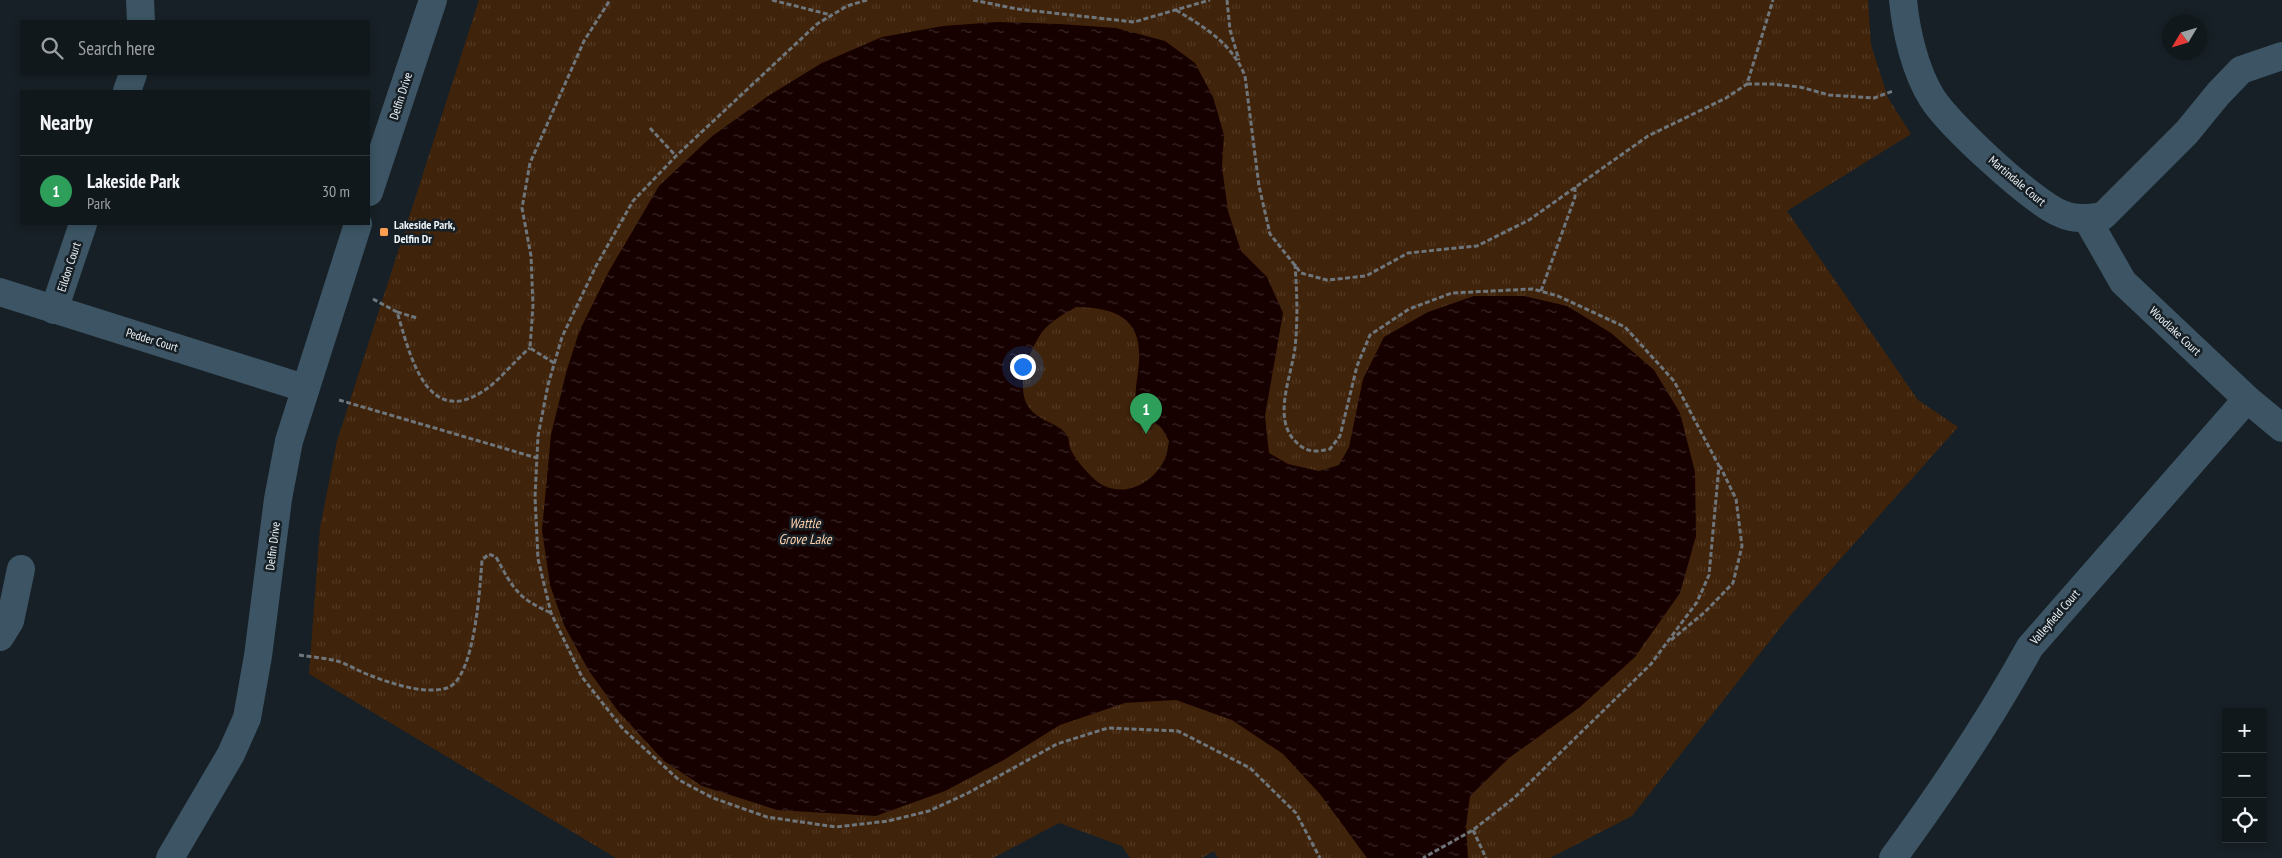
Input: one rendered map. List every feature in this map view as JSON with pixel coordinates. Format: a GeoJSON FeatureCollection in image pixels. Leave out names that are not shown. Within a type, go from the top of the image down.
{"type":"FeatureCollection","features":[{"type":"Feature","properties":{"kind":"street"},"geometry":{"type":"LineString","coordinates":[[140,0],[141,20]]}},
{"type":"Feature","properties":{"kind":"street","name":"Delfin Drive"},"geometry":{"type":"LineString","coordinates":[[370,189],[433,0]]}},
{"type":"Feature","properties":{"kind":"street","name":"Martindale Court"},"geometry":{"type":"LineString","coordinates":[[1903,0],[1905,25],[1911,49],[1924,80],[1932,97],[1961,133],[2038,200],[2062,215],[2087,219]]}},
{"type":"Feature","properties":{"kind":"street"},"geometry":{"type":"LineString","coordinates":[[2087,219],[2103,216],[2187,132],[2218,94],[2241,70],[2282,56]]}},
{"type":"Feature","properties":{"kind":"street"},"geometry":{"type":"LineString","coordinates":[[127,90],[133,75]]}},
{"type":"Feature","properties":{"kind":"street","name":"Woodlake Court"},"geometry":{"type":"LineString","coordinates":[[2087,219],[2122,282],[2282,428]]}},
{"type":"Feature","properties":{"kind":"street","name":"Eildon Court"},"geometry":{"type":"LineString","coordinates":[[54,310],[83,225]]}},
{"type":"Feature","properties":{"kind":"street","name":"Delfin Drive"},"geometry":{"type":"LineString","coordinates":[[170,858],[231,754],[247,718],[258,656],[278,500],[288,442],[358,225]]}},
{"type":"Feature","properties":{"kind":"street","name":"Pedder Court"},"geometry":{"type":"LineString","coordinates":[[0,292],[304,388]]}},
{"type":"Feature","properties":{"kind":"street","name":"Valleyfield Court"},"geometry":{"type":"LineString","coordinates":[[1892,858],[1948,783],[2030,647],[2248,399]]}},
{"type":"Feature","properties":{"kind":"street"},"geometry":{"type":"LineString","coordinates":[[0,637],[10,622],[21,569]]}},
{"type":"Feature","properties":{"kind":"path"},"geometry":{"type":"LineString","coordinates":[[397,312],[421,379],[429,390],[439,398],[455,402],[467,400],[487,389],[530,348],[531,256],[522,208],[530,163],[584,41],[610,0]]}},
{"type":"Feature","properties":{"kind":"path"},"geometry":{"type":"LineString","coordinates":[[772,0],[832,15]]}},
{"type":"Feature","properties":{"kind":"path"},"geometry":{"type":"LineString","coordinates":[[868,0],[847,6],[817,24],[676,156],[633,201],[596,266],[562,337],[548,385],[537,458],[535,497],[538,559],[552,613],[582,677],[623,729],[679,780],[713,798],[767,817],[836,827],[888,821],[929,811],[968,793],[1057,744],[1108,728],[1178,731],[1250,768],[1296,813],[1320,858]]}},
{"type":"Feature","properties":{"kind":"path"},"geometry":{"type":"LineString","coordinates":[[973,0],[1017,9],[1134,22],[1210,0]]}},
{"type":"Feature","properties":{"kind":"path"},"geometry":{"type":"LineString","coordinates":[[1227,0],[1230,30],[1245,76],[1259,186],[1270,234],[1301,273],[1326,280],[1366,276],[1408,253],[1477,246],[1529,220],[1648,136],[1726,98],[1746,84],[1800,86],[1829,95],[1874,98],[1924,80]]}},
{"type":"Feature","properties":{"kind":"path"},"geometry":{"type":"LineString","coordinates":[[1746,84],[1774,0]]}},
{"type":"Feature","properties":{"kind":"path"},"geometry":{"type":"LineString","coordinates":[[1176,10],[1216,34],[1240,61]]}},
{"type":"Feature","properties":{"kind":"path"},"geometry":{"type":"LineString","coordinates":[[650,128],[676,156]]}},
{"type":"Feature","properties":{"kind":"path"},"geometry":{"type":"LineString","coordinates":[[1542,291],[1575,198],[1575,187]]}},
{"type":"Feature","properties":{"kind":"path"},"geometry":{"type":"LineString","coordinates":[[1294,264],[1298,297],[1295,348],[1284,408],[1286,433],[1299,446],[1313,453],[1330,449],[1340,436],[1357,366],[1370,334],[1409,309],[1452,293],[1533,289],[1558,296],[1625,327],[1674,380],[1736,499],[1742,546],[1734,583],[1705,612],[1666,644]]}},
{"type":"Feature","properties":{"kind":"path"},"geometry":{"type":"LineString","coordinates":[[373,299],[397,312],[416,318]]}},
{"type":"Feature","properties":{"kind":"path"},"geometry":{"type":"LineString","coordinates":[[530,348],[554,364]]}},
{"type":"Feature","properties":{"kind":"path"},"geometry":{"type":"LineString","coordinates":[[340,400],[537,458]]}},
{"type":"Feature","properties":{"kind":"path"},"geometry":{"type":"LineString","coordinates":[[1423,858],[1473,830],[1514,798],[1651,664],[1697,602],[1708,575],[1720,466]]}},
{"type":"Feature","properties":{"kind":"path"},"geometry":{"type":"LineString","coordinates":[[299,655],[338,661],[370,675],[410,687],[433,690],[448,688],[459,679],[472,647],[482,560],[489,554],[496,556],[515,592],[531,604],[552,613]]}},
{"type":"Feature","properties":{"kind":"path"},"geometry":{"type":"LineString","coordinates":[[1473,830],[1486,858]]}},
{"type":"Feature","properties":{"kind":"green space"},"geometry":{"type":"Polygon","coordinates":[[[479,0],[1868,0],[1871,45],[1888,98],[1911,134],[1787,211],[1918,400],[1958,427],[1787,619],[1632,816],[1550,858],[1218,858],[1214,851],[1202,858],[1130,858],[1122,846],[1059,823],[993,858],[616,858],[309,674],[320,528],[337,441],[479,0]]]}},
{"type":"Feature","properties":{"kind":"water","name":"Wattle Grove Lake"},"geometry":{"type":"Polygon","coordinates":[[[997,22],[1116,28],[1165,41],[1195,63],[1213,97],[1224,135],[1222,167],[1228,211],[1241,251],[1267,277],[1283,313],[1265,416],[1269,453],[1288,464],[1319,471],[1339,465],[1349,447],[1363,379],[1384,337],[1428,312],[1474,296],[1524,296],[1567,306],[1611,333],[1654,370],[1680,413],[1695,472],[1696,536],[1680,593],[1635,657],[1580,707],[1509,758],[1470,796],[1466,826],[1468,858],[1367,858],[1320,794],[1283,754],[1232,720],[1176,700],[1125,703],[1060,725],[1002,761],[945,791],[876,816],[777,810],[702,786],[664,761],[618,711],[589,671],[564,625],[550,585],[542,530],[551,435],[566,373],[579,332],[609,271],[659,186],[711,137],[768,96],[822,63],[882,37],[943,26],[997,22]],[[1076,307],[1062,315],[1042,332],[1028,360],[1023,382],[1023,392],[1026,402],[1035,414],[1065,432],[1074,456],[1093,478],[1102,485],[1112,489],[1133,488],[1151,477],[1159,469],[1165,459],[1169,441],[1160,426],[1142,415],[1138,409],[1136,390],[1139,354],[1138,340],[1133,329],[1117,315],[1106,310],[1076,307]]]}},
{"type":"Feature","properties":{"kind":"place","name":"Lakeside Park, Delfin Dr"},"geometry":{"type":"Point","coordinates":[384,232]}},
{"type":"Feature","properties":{"kind":"place","name":"Lakeside Park"},"geometry":{"type":"Point","coordinates":[1146,434]}}]}
